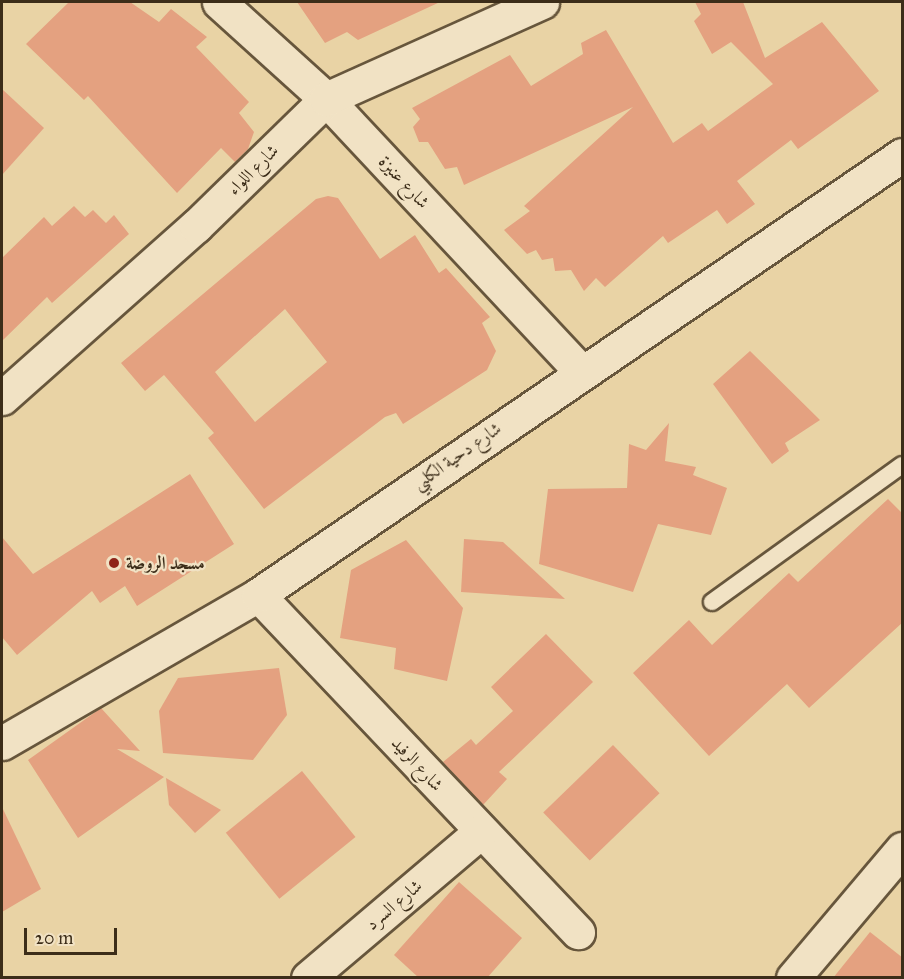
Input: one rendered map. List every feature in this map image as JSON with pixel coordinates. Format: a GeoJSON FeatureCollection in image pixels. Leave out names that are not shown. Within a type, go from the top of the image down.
{"type":"FeatureCollection","features":[{"type":"Feature","properties":{"kind":"street","name":"شارع عنيزة"},"geometry":{"type":"LineString","coordinates":[[219,2],[326,99],[580,370]]}},
{"type":"Feature","properties":{"kind":"street","name":"شارع اللواء"},"geometry":{"type":"LineString","coordinates":[[2,398],[196,226],[326,99],[542,2]]}},
{"type":"Feature","properties":{"kind":"street","name":"شارع دحية الكلبي"},"geometry":{"type":"LineString","coordinates":[[2,744],[258,595],[580,370],[903,155]]}},
{"type":"Feature","properties":{"kind":"street","name":"شارع الرفيد"},"geometry":{"type":"LineString","coordinates":[[258,595],[480,832],[578,932]]}},
{"type":"Feature","properties":{"kind":"street","name":"شارع السرد"},"geometry":{"type":"LineString","coordinates":[[308,978],[480,832]]}},
{"type":"Feature","properties":{"kind":"street"},"geometry":{"type":"LineString","coordinates":[[793,978],[903,849]]}},
{"type":"Feature","properties":{"kind":"lane"},"geometry":{"type":"LineString","coordinates":[[712,602],[903,465]]}},
{"type":"Feature","properties":{"kind":"building"},"geometry":{"type":"Polygon","coordinates":[[[69,2],[130,2],[159,22],[171,9],[207,37],[196,47],[249,102],[239,113],[254,132],[248,149],[235,162],[221,148],[177,193],[88,96],[84,100],[26,44],[69,2]]]}},
{"type":"Feature","properties":{"kind":"building"},"geometry":{"type":"Polygon","coordinates":[[[297,2],[440,2],[358,40],[347,32],[325,43],[297,2]]]}},
{"type":"Feature","properties":{"kind":"building"},"geometry":{"type":"Polygon","coordinates":[[[695,2],[743,2],[765,58],[822,22],[879,91],[798,149],[791,140],[737,181],[755,204],[727,224],[717,210],[668,243],[663,236],[605,287],[596,278],[584,291],[571,270],[555,271],[553,258],[542,260],[536,250],[527,254],[504,230],[530,211],[524,206],[633,107],[464,185],[457,167],[445,169],[428,142],[419,142],[413,127],[420,119],[412,108],[510,55],[531,86],[583,54],[581,43],[606,30],[673,143],[702,123],[708,131],[773,84],[731,42],[712,54],[694,21],[701,14],[695,2]]]}},
{"type":"Feature","properties":{"kind":"building"},"geometry":{"type":"Polygon","coordinates":[[[2,89],[44,128],[2,175],[2,89]]]}},
{"type":"Feature","properties":{"kind":"building"},"geometry":{"type":"Polygon","coordinates":[[[328,196],[338,198],[380,259],[415,235],[439,273],[446,268],[490,317],[482,323],[496,351],[487,370],[403,424],[396,413],[385,417],[264,509],[208,438],[214,433],[164,375],[145,391],[121,363],[316,199],[328,196]],[[285,309],[215,372],[255,422],[327,362],[285,309]]]}},
{"type":"Feature","properties":{"kind":"building"},"geometry":{"type":"Polygon","coordinates":[[[74,206],[85,217],[93,210],[106,223],[114,215],[129,234],[52,303],[47,297],[2,341],[2,258],[44,217],[52,226],[74,206]]]}},
{"type":"Feature","properties":{"kind":"building"},"geometry":{"type":"Polygon","coordinates":[[[750,351],[820,420],[785,443],[789,451],[772,464],[713,384],[750,351]]]}},
{"type":"Feature","properties":{"kind":"building"},"geometry":{"type":"Polygon","coordinates":[[[669,423],[665,461],[696,467],[693,475],[727,488],[711,535],[658,524],[633,592],[539,564],[548,489],[627,488],[629,444],[646,450],[669,423]]]}},
{"type":"Feature","properties":{"kind":"building"},"geometry":{"type":"Polygon","coordinates":[[[190,474],[234,544],[137,606],[125,586],[100,603],[92,591],[17,655],[2,637],[2,537],[33,574],[190,474]]]}},
{"type":"Feature","properties":{"kind":"building"},"geometry":{"type":"Polygon","coordinates":[[[888,499],[903,514],[903,622],[809,708],[787,684],[709,756],[633,673],[689,620],[712,645],[789,573],[798,582],[888,499]]]}},
{"type":"Feature","properties":{"kind":"building"},"geometry":{"type":"Polygon","coordinates":[[[464,539],[503,542],[565,599],[461,592],[464,539]]]}},
{"type":"Feature","properties":{"kind":"building"},"geometry":{"type":"Polygon","coordinates":[[[406,540],[463,608],[447,681],[394,669],[396,648],[340,638],[351,570],[406,540]]]}},
{"type":"Feature","properties":{"kind":"building"},"geometry":{"type":"Polygon","coordinates":[[[546,634],[593,682],[499,772],[507,779],[483,805],[443,762],[471,739],[476,745],[513,711],[491,687],[546,634]]]}},
{"type":"Feature","properties":{"kind":"building"},"geometry":{"type":"Polygon","coordinates":[[[279,668],[287,715],[253,760],[163,753],[159,711],[178,678],[279,668]]]}},
{"type":"Feature","properties":{"kind":"building"},"geometry":{"type":"Polygon","coordinates":[[[101,708],[140,751],[117,749],[164,777],[78,838],[28,760],[101,708]]]}},
{"type":"Feature","properties":{"kind":"building"},"geometry":{"type":"Polygon","coordinates":[[[613,745],[660,793],[590,861],[543,812],[613,745]]]}},
{"type":"Feature","properties":{"kind":"building"},"geometry":{"type":"Polygon","coordinates":[[[302,771],[355,837],[279,899],[226,833],[302,771]]]}},
{"type":"Feature","properties":{"kind":"building"},"geometry":{"type":"Polygon","coordinates":[[[166,778],[221,810],[195,833],[169,805],[166,778]]]}},
{"type":"Feature","properties":{"kind":"building"},"geometry":{"type":"Polygon","coordinates":[[[2,807],[41,889],[2,912],[2,807]]]}},
{"type":"Feature","properties":{"kind":"building"},"geometry":{"type":"Polygon","coordinates":[[[459,882],[522,938],[487,978],[419,978],[394,955],[459,882]]]}},
{"type":"Feature","properties":{"kind":"building"},"geometry":{"type":"Polygon","coordinates":[[[870,932],[903,958],[903,978],[833,978],[870,932]]]}},
{"type":"Feature","properties":{"kind":"place","name":"مسجد الروضة"},"geometry":{"type":"Point","coordinates":[114,563]}}]}
